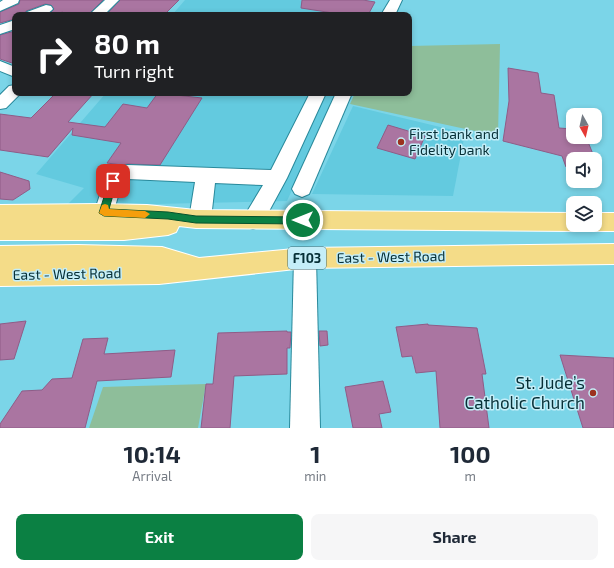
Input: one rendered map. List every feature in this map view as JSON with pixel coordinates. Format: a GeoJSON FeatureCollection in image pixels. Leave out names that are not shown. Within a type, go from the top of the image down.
{"type":"FeatureCollection","features":[{"type":"Feature","properties":{"kind":"main road"},"geometry":{"type":"LineString","coordinates":[[0,214],[104,213],[168,215],[198,219],[566,222]]}},
{"type":"Feature","properties":{"kind":"main road"},"geometry":{"type":"LineString","coordinates":[[0,231],[124,231],[166,227],[198,219]]}},
{"type":"Feature","properties":{"kind":"main road"},"geometry":{"type":"LineString","coordinates":[[602,222],[614,222]]}},
{"type":"Feature","properties":{"kind":"main road","name":"East - West Road"},"geometry":{"type":"LineString","coordinates":[[0,275],[158,273],[305,258],[614,254]]}},
{"type":"Feature","properties":{"kind":"main road"},"geometry":{"type":"LineString","coordinates":[[0,256],[78,255],[162,257],[199,269]]}},
{"type":"Feature","properties":{"kind":"street"},"geometry":{"type":"LineString","coordinates":[[0,7],[12,0]]}},
{"type":"Feature","properties":{"kind":"street"},"geometry":{"type":"LineString","coordinates":[[99,12],[113,0]]}},
{"type":"Feature","properties":{"kind":"street"},"geometry":{"type":"LineString","coordinates":[[390,12],[396,0]]}},
{"type":"Feature","properties":{"kind":"street"},"geometry":{"type":"LineString","coordinates":[[39,12],[46,9]]}},
{"type":"Feature","properties":{"kind":"street"},"geometry":{"type":"LineString","coordinates":[[0,30],[12,25]]}},
{"type":"Feature","properties":{"kind":"street"},"geometry":{"type":"LineString","coordinates":[[0,66],[12,71]]}},
{"type":"Feature","properties":{"kind":"street"},"geometry":{"type":"LineString","coordinates":[[0,104],[12,93]]}},
{"type":"Feature","properties":{"kind":"street"},"geometry":{"type":"LineString","coordinates":[[253,220],[276,178],[317,96]]}},
{"type":"Feature","properties":{"kind":"street"},"geometry":{"type":"LineString","coordinates":[[302,189],[343,96]]}},
{"type":"Feature","properties":{"kind":"street"},"geometry":{"type":"LineString","coordinates":[[104,213],[113,181],[118,175],[128,172],[276,178]]}},
{"type":"Feature","properties":{"kind":"street"},"geometry":{"type":"LineString","coordinates":[[198,219],[206,175]]}},
{"type":"Feature","properties":{"kind":"street"},"geometry":{"type":"LineString","coordinates":[[305,258],[305,428]]}},
{"type":"Feature","properties":{"kind":"shaded area"},"geometry":{"type":"Polygon","coordinates":[[[185,0],[299,0],[373,12],[175,12],[185,0]]]}},
{"type":"Feature","properties":{"kind":"shaded area"},"geometry":{"type":"Polygon","coordinates":[[[103,96],[335,96],[287,201],[66,206],[84,188],[36,174],[103,96]]]}},
{"type":"Feature","properties":{"kind":"shaded area"},"geometry":{"type":"Polygon","coordinates":[[[353,106],[465,133],[453,196],[312,194],[353,106]]]}},
{"type":"Feature","properties":{"kind":"green space"},"geometry":{"type":"Polygon","coordinates":[[[500,44],[498,136],[350,104],[354,96],[412,96],[412,46],[500,44]]]}},
{"type":"Feature","properties":{"kind":"green space"},"geometry":{"type":"Polygon","coordinates":[[[206,384],[198,428],[89,428],[103,387],[206,384]]]}},
{"type":"Feature","properties":{"kind":"building"},"geometry":{"type":"Polygon","coordinates":[[[20,0],[103,0],[91,12],[50,12],[54,9],[51,5],[45,4],[26,12],[12,12],[12,20],[0,23],[0,12],[19,4],[20,0]]]}},
{"type":"Feature","properties":{"kind":"building"},"geometry":{"type":"Polygon","coordinates":[[[120,0],[179,0],[167,12],[109,12],[120,0]]]}},
{"type":"Feature","properties":{"kind":"building"},"geometry":{"type":"Polygon","coordinates":[[[302,0],[363,0],[375,2],[370,12],[327,12],[301,8],[302,0]]]}},
{"type":"Feature","properties":{"kind":"building"},"geometry":{"type":"Polygon","coordinates":[[[12,32],[12,63],[0,59],[0,35],[12,32]]]}},
{"type":"Feature","properties":{"kind":"building"},"geometry":{"type":"Polygon","coordinates":[[[508,68],[538,73],[541,93],[554,95],[559,128],[566,128],[566,144],[589,144],[592,152],[566,152],[566,167],[562,156],[503,141],[509,101],[508,68]]]}},
{"type":"Feature","properties":{"kind":"building"},"geometry":{"type":"Polygon","coordinates":[[[53,96],[91,96],[68,122],[105,127],[123,104],[147,108],[156,96],[184,96],[202,98],[160,165],[122,165],[107,163],[121,143],[72,135],[73,128],[48,157],[0,150],[0,114],[31,118],[53,96]]]}},
{"type":"Feature","properties":{"kind":"building","name":"First bank and Fidelity bank"},"geometry":{"type":"Polygon","coordinates":[[[388,125],[425,136],[415,159],[377,148],[388,125]]]}},
{"type":"Feature","properties":{"kind":"building"},"geometry":{"type":"Polygon","coordinates":[[[0,172],[29,181],[30,189],[13,200],[0,199],[0,172]]]}},
{"type":"Feature","properties":{"kind":"building"},"geometry":{"type":"Polygon","coordinates":[[[26,321],[14,359],[0,360],[0,324],[26,321]]]}},
{"type":"Feature","properties":{"kind":"building"},"geometry":{"type":"Polygon","coordinates":[[[428,324],[477,328],[486,374],[482,374],[489,428],[440,428],[436,371],[416,373],[412,356],[402,357],[396,327],[428,324]]]}},
{"type":"Feature","properties":{"kind":"building"},"geometry":{"type":"Polygon","coordinates":[[[319,331],[327,331],[328,345],[320,346],[319,331]]]}},
{"type":"Feature","properties":{"kind":"building"},"geometry":{"type":"Polygon","coordinates":[[[291,332],[290,348],[287,348],[287,374],[234,376],[230,428],[201,428],[206,384],[213,384],[218,333],[291,332]]]}},
{"type":"Feature","properties":{"kind":"building"},"geometry":{"type":"Polygon","coordinates":[[[108,338],[104,354],[175,350],[171,377],[97,381],[85,428],[0,428],[0,424],[22,391],[42,390],[52,379],[72,378],[83,339],[108,338]]]}},
{"type":"Feature","properties":{"kind":"building","name":"St. Jude’s Catholic Church"},"geometry":{"type":"Polygon","coordinates":[[[560,355],[614,358],[614,428],[583,428],[560,355]]]}},
{"type":"Feature","properties":{"kind":"building"},"geometry":{"type":"Polygon","coordinates":[[[383,381],[391,412],[379,414],[382,428],[353,428],[345,387],[383,381]]]}},
{"type":"Feature","properties":{"kind":"slow traffic"},"geometry":{"type":"LineString","coordinates":[[105,208],[104,213],[145,214]]}},
{"type":"Feature","properties":{"kind":"place","name":"First bank and Fidelity bank"},"geometry":{"type":"Point","coordinates":[401,142]}},
{"type":"Feature","properties":{"kind":"place","name":"St. Jude’s Catholic Church"},"geometry":{"type":"Point","coordinates":[593,393]}},
{"type":"Feature","properties":{"kind":"route"},"geometry":{"type":"LineString","coordinates":[[113,181],[104,213],[168,215],[196,219],[303,220]]}}]}
